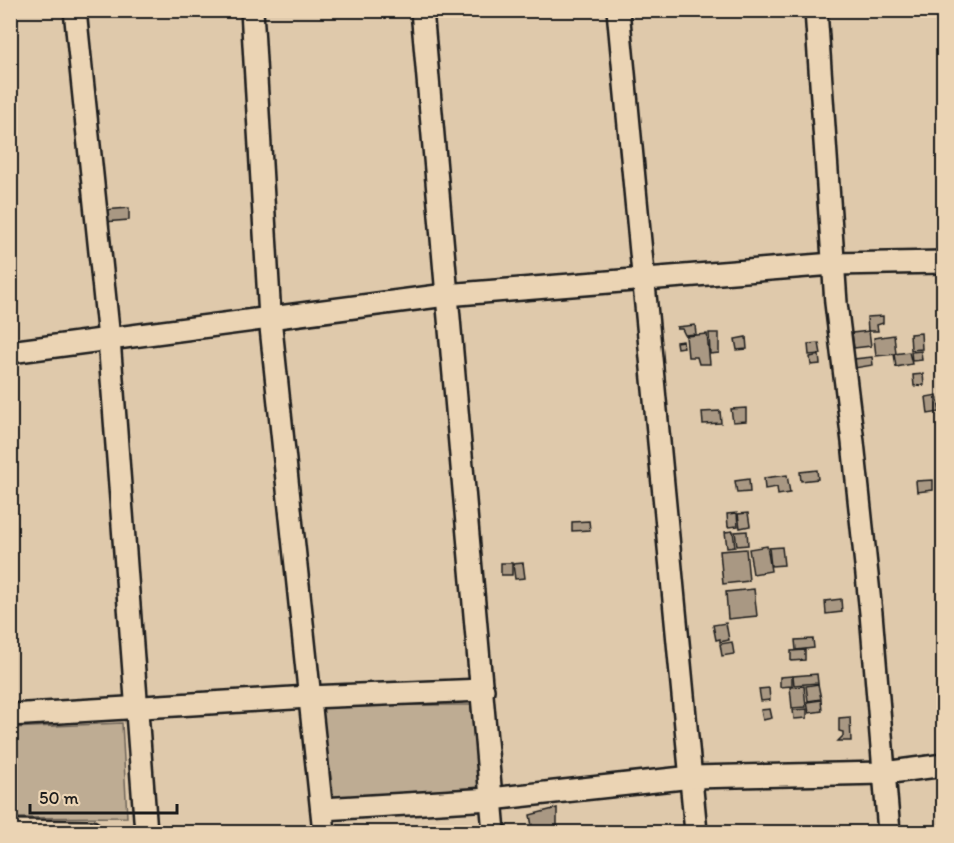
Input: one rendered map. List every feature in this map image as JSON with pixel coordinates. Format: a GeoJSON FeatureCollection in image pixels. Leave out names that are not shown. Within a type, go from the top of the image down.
{"type":"FeatureCollection","features":[{"type":"Feature","properties":{"kind":"street"},"geometry":{"type":"LineString","coordinates":[[75,10],[109,339],[146,832]]}},
{"type":"Feature","properties":{"kind":"street"},"geometry":{"type":"LineString","coordinates":[[252,10],[270,318],[324,832]]}},
{"type":"Feature","properties":{"kind":"street"},"geometry":{"type":"LineString","coordinates":[[422,10],[494,832]]}},
{"type":"Feature","properties":{"kind":"street"},"geometry":{"type":"LineString","coordinates":[[618,10],[696,832]]}},
{"type":"Feature","properties":{"kind":"street"},"geometry":{"type":"LineString","coordinates":[[816,10],[836,303],[871,613],[889,832]]}},
{"type":"Feature","properties":{"kind":"street"},"geometry":{"type":"LineString","coordinates":[[10,352],[446,295],[833,264],[944,262]]}},
{"type":"Feature","properties":{"kind":"street"},"geometry":{"type":"LineString","coordinates":[[10,715],[309,697],[483,690]]}},
{"type":"Feature","properties":{"kind":"street"},"geometry":{"type":"LineString","coordinates":[[322,809],[491,799],[692,777],[884,773],[944,765]]}},
{"type":"Feature","properties":{"kind":"street"},"geometry":{"type":"LineString","coordinates":[[10,831],[91,832]]}},
{"type":"Feature","properties":{"kind":"shaded area"},"geometry":{"type":"Polygon","coordinates":[[[321,705],[471,705],[479,787],[334,799],[321,705]]]}},
{"type":"Feature","properties":{"kind":"shaded area"},"geometry":{"type":"Polygon","coordinates":[[[122,723],[127,817],[11,818],[11,728],[122,723]]]}},
{"type":"Feature","properties":{"kind":"building"},"geometry":{"type":"Polygon","coordinates":[[[129,208],[129,220],[104,222],[103,210],[129,208]]]}},
{"type":"Feature","properties":{"kind":"building"},"geometry":{"type":"Polygon","coordinates":[[[883,316],[883,323],[877,325],[878,331],[868,331],[867,317],[883,316]]]}},
{"type":"Feature","properties":{"kind":"building"},"geometry":{"type":"Polygon","coordinates":[[[695,325],[696,334],[685,335],[682,329],[677,329],[677,327],[695,325]]]}},
{"type":"Feature","properties":{"kind":"building"},"geometry":{"type":"Polygon","coordinates":[[[869,331],[871,346],[854,348],[852,333],[869,331]]]}},
{"type":"Feature","properties":{"kind":"building"},"geometry":{"type":"Polygon","coordinates":[[[709,333],[719,333],[719,353],[710,354],[709,333]]]}},
{"type":"Feature","properties":{"kind":"building"},"geometry":{"type":"Polygon","coordinates":[[[921,333],[922,349],[911,350],[910,334],[921,333]]]}},
{"type":"Feature","properties":{"kind":"building"},"geometry":{"type":"Polygon","coordinates":[[[707,334],[710,364],[699,364],[697,357],[688,357],[686,336],[707,334]]]}},
{"type":"Feature","properties":{"kind":"building"},"geometry":{"type":"Polygon","coordinates":[[[894,335],[896,354],[876,356],[874,338],[894,335]]]}},
{"type":"Feature","properties":{"kind":"building"},"geometry":{"type":"Polygon","coordinates":[[[746,337],[747,349],[737,350],[735,339],[746,337]]]}},
{"type":"Feature","properties":{"kind":"building"},"geometry":{"type":"Polygon","coordinates":[[[683,341],[684,347],[677,348],[676,342],[683,341]]]}},
{"type":"Feature","properties":{"kind":"building"},"geometry":{"type":"Polygon","coordinates":[[[819,343],[821,354],[809,355],[808,344],[819,343]]]}},
{"type":"Feature","properties":{"kind":"building"},"geometry":{"type":"Polygon","coordinates":[[[921,351],[922,360],[912,361],[911,352],[921,351]]]}},
{"type":"Feature","properties":{"kind":"building"},"geometry":{"type":"Polygon","coordinates":[[[909,352],[912,364],[896,367],[894,354],[909,352]]]}},
{"type":"Feature","properties":{"kind":"building"},"geometry":{"type":"Polygon","coordinates":[[[819,355],[820,364],[811,365],[810,357],[819,355]]]}},
{"type":"Feature","properties":{"kind":"building"},"geometry":{"type":"Polygon","coordinates":[[[872,357],[873,365],[855,368],[854,359],[872,357]]]}},
{"type":"Feature","properties":{"kind":"building"},"geometry":{"type":"Polygon","coordinates":[[[923,374],[924,385],[914,386],[913,375],[923,374]]]}},
{"type":"Feature","properties":{"kind":"building"},"geometry":{"type":"Polygon","coordinates":[[[937,395],[940,412],[928,414],[926,397],[937,395]]]}},
{"type":"Feature","properties":{"kind":"building"},"geometry":{"type":"Polygon","coordinates":[[[746,408],[746,421],[733,422],[731,409],[746,408]]]}},
{"type":"Feature","properties":{"kind":"building"},"geometry":{"type":"Polygon","coordinates":[[[720,411],[721,423],[703,424],[702,412],[720,411]]]}},
{"type":"Feature","properties":{"kind":"building"},"geometry":{"type":"Polygon","coordinates":[[[817,470],[818,479],[801,481],[800,472],[817,470]]]}},
{"type":"Feature","properties":{"kind":"building"},"geometry":{"type":"Polygon","coordinates":[[[787,475],[790,493],[778,495],[777,487],[765,489],[764,478],[787,475]]]}},
{"type":"Feature","properties":{"kind":"building"},"geometry":{"type":"Polygon","coordinates":[[[749,479],[750,492],[737,493],[735,481],[749,479]]]}},
{"type":"Feature","properties":{"kind":"building"},"geometry":{"type":"Polygon","coordinates":[[[933,480],[933,490],[917,492],[916,481],[933,480]]]}},
{"type":"Feature","properties":{"kind":"building"},"geometry":{"type":"Polygon","coordinates":[[[737,513],[738,526],[728,527],[727,514],[737,513]]]}},
{"type":"Feature","properties":{"kind":"building"},"geometry":{"type":"Polygon","coordinates":[[[748,513],[750,526],[740,528],[738,514],[748,513]]]}},
{"type":"Feature","properties":{"kind":"building"},"geometry":{"type":"Polygon","coordinates":[[[589,521],[590,530],[572,531],[572,522],[589,521]]]}},
{"type":"Feature","properties":{"kind":"building"},"geometry":{"type":"Polygon","coordinates":[[[733,531],[735,547],[727,548],[725,532],[733,531]]]}},
{"type":"Feature","properties":{"kind":"building"},"geometry":{"type":"Polygon","coordinates":[[[747,531],[748,545],[737,546],[735,532],[747,531]]]}},
{"type":"Feature","properties":{"kind":"building"},"geometry":{"type":"Polygon","coordinates":[[[767,546],[771,571],[753,574],[749,549],[767,546]]]}},
{"type":"Feature","properties":{"kind":"building"},"geometry":{"type":"Polygon","coordinates":[[[782,547],[784,565],[771,566],[769,548],[782,547]]]}},
{"type":"Feature","properties":{"kind":"building"},"geometry":{"type":"Polygon","coordinates":[[[746,549],[749,581],[723,584],[720,551],[746,549]]]}},
{"type":"Feature","properties":{"kind":"building"},"geometry":{"type":"Polygon","coordinates":[[[501,563],[512,563],[512,575],[501,575],[501,563]]]}},
{"type":"Feature","properties":{"kind":"building"},"geometry":{"type":"Polygon","coordinates":[[[523,563],[525,578],[515,579],[513,564],[523,563]]]}},
{"type":"Feature","properties":{"kind":"building"},"geometry":{"type":"Polygon","coordinates":[[[754,589],[757,616],[728,619],[726,592],[754,589]]]}},
{"type":"Feature","properties":{"kind":"building"},"geometry":{"type":"Polygon","coordinates":[[[841,599],[842,612],[826,614],[825,601],[841,599]]]}},
{"type":"Feature","properties":{"kind":"building"},"geometry":{"type":"Polygon","coordinates":[[[726,623],[729,640],[720,642],[720,639],[716,640],[713,625],[726,623]]]}},
{"type":"Feature","properties":{"kind":"building"},"geometry":{"type":"Polygon","coordinates":[[[813,639],[814,648],[796,650],[795,640],[813,639]]]}},
{"type":"Feature","properties":{"kind":"building"},"geometry":{"type":"Polygon","coordinates":[[[732,642],[734,654],[722,656],[720,644],[732,642]]]}},
{"type":"Feature","properties":{"kind":"building"},"geometry":{"type":"Polygon","coordinates":[[[805,650],[805,660],[791,661],[791,651],[805,650]]]}},
{"type":"Feature","properties":{"kind":"building"},"geometry":{"type":"Polygon","coordinates":[[[817,674],[818,683],[794,685],[793,676],[817,674]]]}},
{"type":"Feature","properties":{"kind":"building"},"geometry":{"type":"Polygon","coordinates":[[[792,676],[792,686],[780,687],[780,677],[792,676]]]}},
{"type":"Feature","properties":{"kind":"building"},"geometry":{"type":"Polygon","coordinates":[[[818,684],[821,699],[808,701],[806,686],[818,684]]]}},
{"type":"Feature","properties":{"kind":"building"},"geometry":{"type":"Polygon","coordinates":[[[804,686],[806,707],[792,708],[790,687],[804,686]]]}},
{"type":"Feature","properties":{"kind":"building"},"geometry":{"type":"Polygon","coordinates":[[[769,688],[770,700],[761,701],[759,689],[769,688]]]}},
{"type":"Feature","properties":{"kind":"building"},"geometry":{"type":"Polygon","coordinates":[[[821,700],[822,711],[809,713],[807,702],[821,700]]]}},
{"type":"Feature","properties":{"kind":"building"},"geometry":{"type":"Polygon","coordinates":[[[770,709],[772,718],[763,720],[761,710],[770,709]]]}},
{"type":"Feature","properties":{"kind":"building"},"geometry":{"type":"Polygon","coordinates":[[[807,709],[807,718],[794,719],[793,710],[807,709]]]}},
{"type":"Feature","properties":{"kind":"building"},"geometry":{"type":"Polygon","coordinates":[[[850,717],[851,741],[838,741],[843,736],[843,732],[839,731],[839,718],[850,717]]]}},
{"type":"Feature","properties":{"kind":"building"},"geometry":{"type":"Polygon","coordinates":[[[557,808],[557,832],[533,832],[530,815],[557,808]]]}}]}
